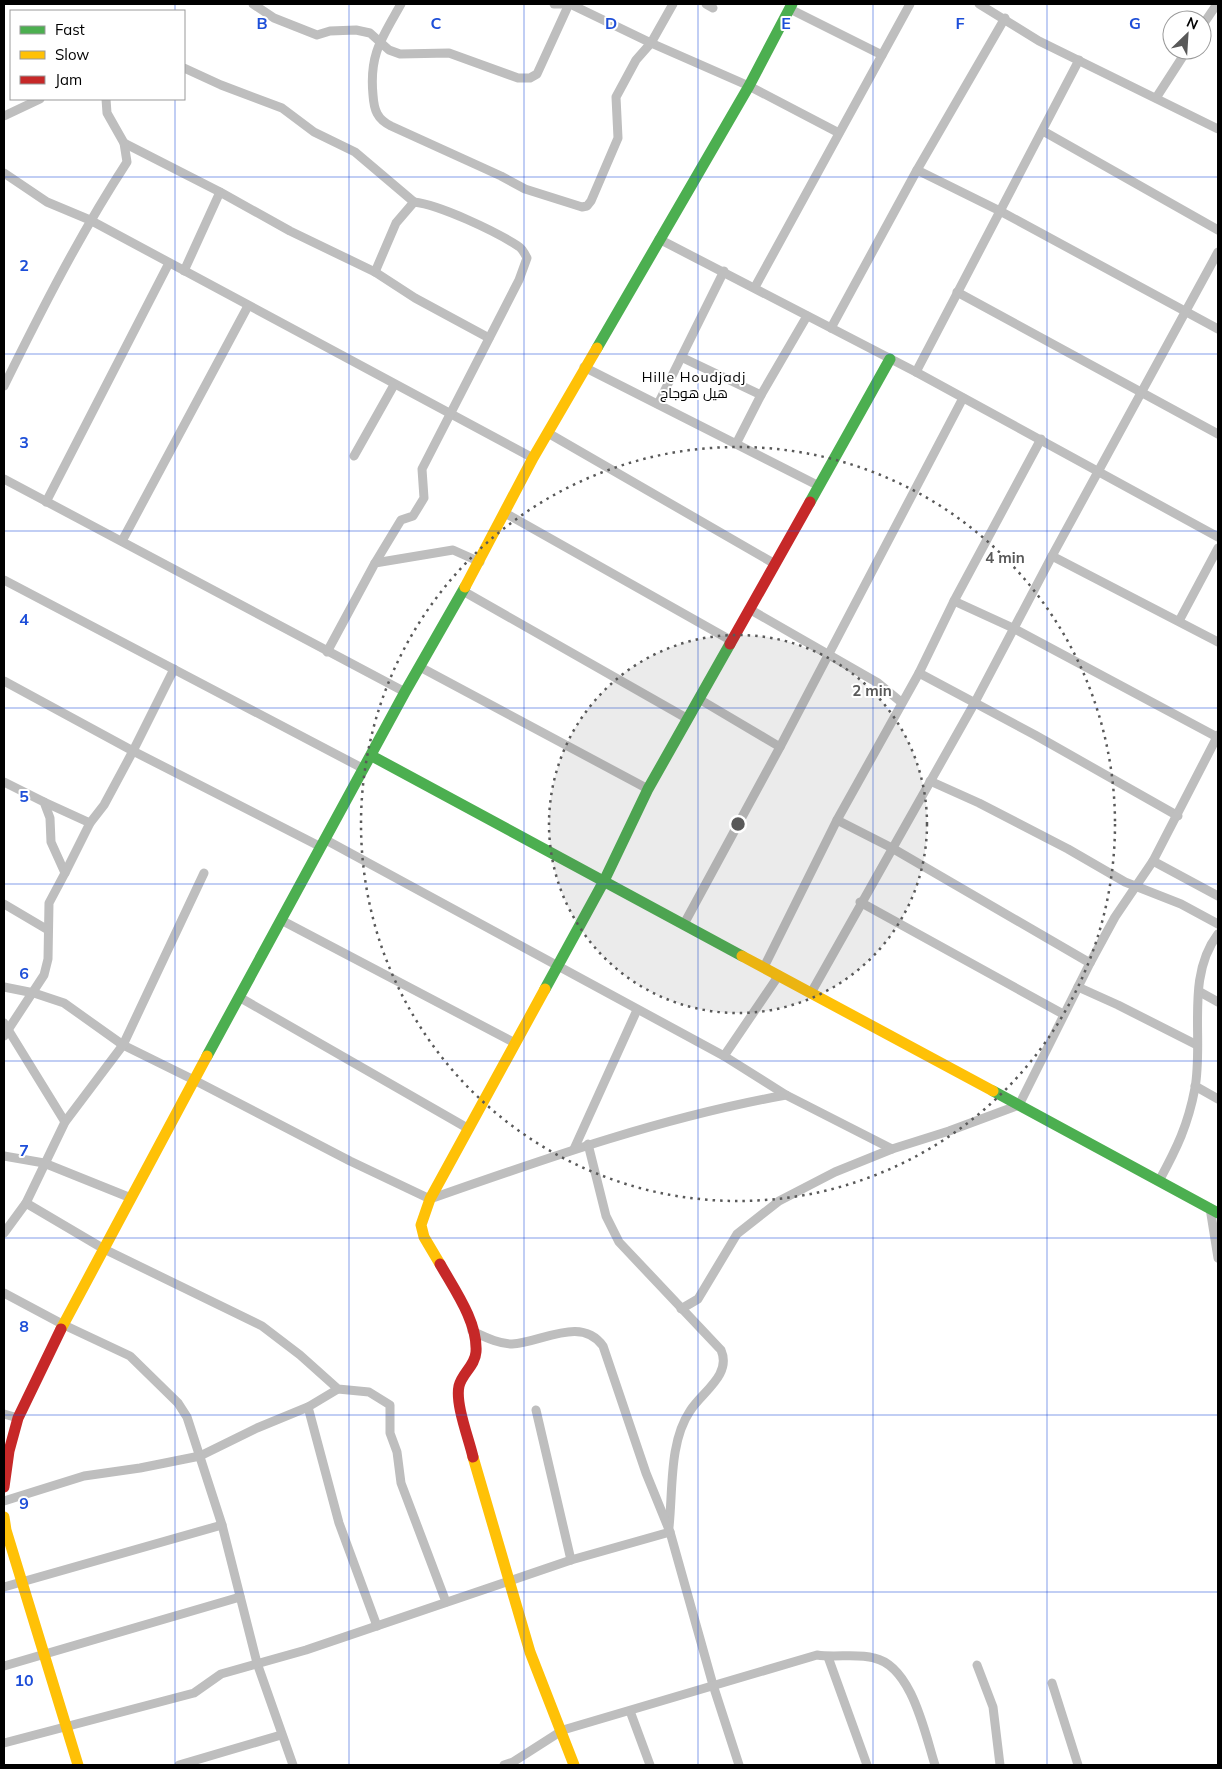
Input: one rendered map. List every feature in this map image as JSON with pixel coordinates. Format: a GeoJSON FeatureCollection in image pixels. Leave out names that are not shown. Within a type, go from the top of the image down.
{"type":"FeatureCollection","features":[{"type":"Feature","properties":{"kind":"street"},"geometry":{"type":"LineString","coordinates":[[253,4],[274,18],[317,35],[330,31],[356,30],[370,33],[390,50],[400,54],[449,53],[518,78],[530,78],[537,74],[568,4]]}},
{"type":"Feature","properties":{"kind":"street"},"geometry":{"type":"LineString","coordinates":[[401,4],[380,41],[371,69],[375,110],[383,122],[501,176],[524,189],[582,207],[587,206],[594,196],[618,138],[616,97],[636,60],[651,43],[673,4]]}},
{"type":"Feature","properties":{"kind":"street"},"geometry":{"type":"LineString","coordinates":[[554,4],[568,4],[748,86],[839,133]]}},
{"type":"Feature","properties":{"kind":"street"},"geometry":{"type":"LineString","coordinates":[[754,287],[910,4]]}},
{"type":"Feature","properties":{"kind":"street"},"geometry":{"type":"LineString","coordinates":[[979,4],[1005,18],[1039,41],[1218,129]]}},
{"type":"Feature","properties":{"kind":"street"},"geometry":{"type":"LineString","coordinates":[[4,1487],[9,1451],[18,1418],[64,1325],[131,1198],[405,692],[480,562],[533,458],[748,86],[791,6],[882,55]]}},
{"type":"Feature","properties":{"kind":"street"},"geometry":{"type":"LineString","coordinates":[[831,328],[917,170],[1005,18]]}},
{"type":"Feature","properties":{"kind":"street"},"geometry":{"type":"LineString","coordinates":[[916,372],[1079,60]]}},
{"type":"Feature","properties":{"kind":"street"},"geometry":{"type":"LineString","coordinates":[[1156,98],[1181,60]]}},
{"type":"Feature","properties":{"kind":"street"},"geometry":{"type":"LineString","coordinates":[[185,68],[221,85],[282,108],[314,132],[355,152],[414,202],[430,204],[520,246],[527,258],[519,280],[422,470],[424,498],[413,516],[401,520],[375,563],[327,652]]}},
{"type":"Feature","properties":{"kind":"street"},"geometry":{"type":"LineString","coordinates":[[4,116],[38,100]]}},
{"type":"Feature","properties":{"kind":"street"},"geometry":{"type":"LineString","coordinates":[[4,386],[90,220],[127,162],[124,143],[107,114],[106,100]]}},
{"type":"Feature","properties":{"kind":"street"},"geometry":{"type":"LineString","coordinates":[[1043,131],[1218,230]]}},
{"type":"Feature","properties":{"kind":"street"},"geometry":{"type":"LineString","coordinates":[[124,143],[375,272],[415,298],[489,338]]}},
{"type":"Feature","properties":{"kind":"street"},"geometry":{"type":"LineString","coordinates":[[917,170],[1000,211],[1218,329]]}},
{"type":"Feature","properties":{"kind":"street"},"geometry":{"type":"LineString","coordinates":[[5,176],[47,202],[90,220],[451,416],[533,458]]}},
{"type":"Feature","properties":{"kind":"street"},"geometry":{"type":"LineString","coordinates":[[184,271],[220,192]]}},
{"type":"Feature","properties":{"kind":"street"},"geometry":{"type":"LineString","coordinates":[[375,272],[396,223],[414,202]]}},
{"type":"Feature","properties":{"kind":"street"},"geometry":{"type":"LineString","coordinates":[[659,240],[724,271],[916,372],[1218,537]]}},
{"type":"Feature","properties":{"kind":"street"},"geometry":{"type":"LineString","coordinates":[[811,993],[860,902],[974,704],[1013,628],[1218,252]]}},
{"type":"Feature","properties":{"kind":"street"},"geometry":{"type":"LineString","coordinates":[[46,502],[169,263]]}},
{"type":"Feature","properties":{"kind":"street"},"geometry":{"type":"LineString","coordinates":[[658,404],[724,271]]}},
{"type":"Feature","properties":{"kind":"street"},"geometry":{"type":"LineString","coordinates":[[957,292],[1218,434]]}},
{"type":"Feature","properties":{"kind":"street"},"geometry":{"type":"LineString","coordinates":[[122,541],[248,306]]}},
{"type":"Feature","properties":{"kind":"street"},"geometry":{"type":"LineString","coordinates":[[736,444],[761,395],[808,316]]}},
{"type":"Feature","properties":{"kind":"street"},"geometry":{"type":"LineString","coordinates":[[681,357],[761,395]]}},
{"type":"Feature","properties":{"kind":"street"},"geometry":{"type":"LineString","coordinates":[[574,1765],[563,1730],[531,1654],[509,1582],[458,1394],[458,1384],[476,1355],[472,1331],[462,1305],[421,1226],[430,1199],[604,881],[648,790],[732,640],[751,610],[890,359]]}},
{"type":"Feature","properties":{"kind":"street"},"geometry":{"type":"LineString","coordinates":[[584,368],[819,486]]}},
{"type":"Feature","properties":{"kind":"street"},"geometry":{"type":"LineString","coordinates":[[354,456],[394,385]]}},
{"type":"Feature","properties":{"kind":"street"},"geometry":{"type":"LineString","coordinates":[[684,924],[780,747],[963,398]]}},
{"type":"Feature","properties":{"kind":"street"},"geometry":{"type":"LineString","coordinates":[[548,433],[775,564]]}},
{"type":"Feature","properties":{"kind":"street"},"geometry":{"type":"LineString","coordinates":[[764,967],[837,820],[901,702],[919,674],[954,601],[1041,440]]}},
{"type":"Feature","properties":{"kind":"street"},"geometry":{"type":"LineString","coordinates":[[4,479],[405,692]]}},
{"type":"Feature","properties":{"kind":"street"},"geometry":{"type":"LineString","coordinates":[[505,513],[732,640]]}},
{"type":"Feature","properties":{"kind":"street"},"geometry":{"type":"LineString","coordinates":[[1179,621],[1218,548]]}},
{"type":"Feature","properties":{"kind":"street"},"geometry":{"type":"LineString","coordinates":[[375,563],[453,550],[480,562]]}},
{"type":"Feature","properties":{"kind":"street"},"geometry":{"type":"LineString","coordinates":[[1052,556],[1218,642]]}},
{"type":"Feature","properties":{"kind":"street"},"geometry":{"type":"LineString","coordinates":[[4,580],[364,769]]}},
{"type":"Feature","properties":{"kind":"street"},"geometry":{"type":"LineString","coordinates":[[463,591],[688,719]]}},
{"type":"Feature","properties":{"kind":"street"},"geometry":{"type":"LineString","coordinates":[[681,1309],[698,1299],[737,1234],[779,1201],[835,1172],[892,1149],[949,1131],[1019,1105],[1090,963],[1115,917],[1153,861],[1218,736],[1013,628],[954,601]]}},
{"type":"Feature","properties":{"kind":"street"},"geometry":{"type":"LineString","coordinates":[[751,610],[878,683],[901,702]]}},
{"type":"Feature","properties":{"kind":"street"},"geometry":{"type":"LineString","coordinates":[[420,667],[648,790]]}},
{"type":"Feature","properties":{"kind":"street"},"geometry":{"type":"LineString","coordinates":[[65,1122],[5,1029],[34,993],[44,975],[48,959],[49,903],[90,823],[104,805],[133,751],[174,669]]}},
{"type":"Feature","properties":{"kind":"street"},"geometry":{"type":"LineString","coordinates":[[919,674],[1036,735],[1178,816]]}},
{"type":"Feature","properties":{"kind":"street"},"geometry":{"type":"LineString","coordinates":[[4,681],[133,751],[323,844],[557,967],[724,1056],[786,1095],[892,1149]]}},
{"type":"Feature","properties":{"kind":"street"},"geometry":{"type":"LineString","coordinates":[[699,699],[780,747]]}},
{"type":"Feature","properties":{"kind":"street"},"geometry":{"type":"LineString","coordinates":[[372,756],[1214,1210],[1218,1258]]}},
{"type":"Feature","properties":{"kind":"street"},"geometry":{"type":"LineString","coordinates":[[930,781],[979,803],[1136,887],[1180,904],[1218,924]]}},
{"type":"Feature","properties":{"kind":"street"},"geometry":{"type":"LineString","coordinates":[[4,782],[90,823]]}},
{"type":"Feature","properties":{"kind":"street"},"geometry":{"type":"LineString","coordinates":[[44,802],[50,818],[51,842],[65,873]]}},
{"type":"Feature","properties":{"kind":"street"},"geometry":{"type":"LineString","coordinates":[[837,820],[892,848],[1090,963]]}},
{"type":"Feature","properties":{"kind":"street"},"geometry":{"type":"LineString","coordinates":[[1153,861],[1218,896]]}},
{"type":"Feature","properties":{"kind":"street"},"geometry":{"type":"LineString","coordinates":[[4,1232],[26,1204],[65,1122],[123,1045],[204,873]]}},
{"type":"Feature","properties":{"kind":"street"},"geometry":{"type":"LineString","coordinates":[[860,902],[1063,1014]]}},
{"type":"Feature","properties":{"kind":"street"},"geometry":{"type":"LineString","coordinates":[[4,904],[48,930]]}},
{"type":"Feature","properties":{"kind":"street"},"geometry":{"type":"LineString","coordinates":[[281,920],[515,1043]]}},
{"type":"Feature","properties":{"kind":"street"},"geometry":{"type":"LineString","coordinates":[[1160,1181],[1182,1139],[1195,1086],[1200,992],[1205,958],[1210,945],[1218,934]]}},
{"type":"Feature","properties":{"kind":"street"},"geometry":{"type":"LineString","coordinates":[[724,1056],[779,975]]}},
{"type":"Feature","properties":{"kind":"street"},"geometry":{"type":"LineString","coordinates":[[4,987],[34,993],[64,1004],[123,1045],[350,1162],[430,1199],[588,1144],[727,1106],[786,1095]]}},
{"type":"Feature","properties":{"kind":"street"},"geometry":{"type":"LineString","coordinates":[[1078,987],[1197,1045]]}},
{"type":"Feature","properties":{"kind":"street"},"geometry":{"type":"LineString","coordinates":[[1200,992],[1218,1002]]}},
{"type":"Feature","properties":{"kind":"street"},"geometry":{"type":"LineString","coordinates":[[239,997],[469,1129]]}},
{"type":"Feature","properties":{"kind":"street"},"geometry":{"type":"LineString","coordinates":[[574,1149],[638,1010]]}},
{"type":"Feature","properties":{"kind":"street"},"geometry":{"type":"LineString","coordinates":[[1195,1086],[1218,1099]]}},
{"type":"Feature","properties":{"kind":"street"},"geometry":{"type":"LineString","coordinates":[[588,1144],[606,1216],[618,1242],[722,1350],[725,1359],[722,1369],[709,1391],[690,1410],[682,1427],[674,1455],[669,1530]]}},
{"type":"Feature","properties":{"kind":"street"},"geometry":{"type":"LineString","coordinates":[[4,1156],[44,1163],[131,1198]]}},
{"type":"Feature","properties":{"kind":"street"},"geometry":{"type":"LineString","coordinates":[[26,1204],[104,1249],[262,1326],[300,1355],[338,1389],[369,1392],[390,1405],[390,1433],[398,1452],[401,1483],[446,1602]]}},
{"type":"Feature","properties":{"kind":"street"},"geometry":{"type":"LineString","coordinates":[[4,1293],[64,1325],[123,1352],[146,1370],[178,1403],[187,1418],[222,1525],[257,1663],[293,1765]]}},
{"type":"Feature","properties":{"kind":"street"},"geometry":{"type":"LineString","coordinates":[[472,1331],[499,1343],[513,1344],[584,1332],[598,1339],[603,1346],[646,1473],[669,1530],[713,1685],[739,1765]]}},
{"type":"Feature","properties":{"kind":"street"},"geometry":{"type":"LineString","coordinates":[[4,1501],[84,1476],[140,1468],[200,1456],[257,1428],[308,1407],[338,1389]]}},
{"type":"Feature","properties":{"kind":"street"},"geometry":{"type":"LineString","coordinates":[[308,1407],[340,1524],[377,1626]]}},
{"type":"Feature","properties":{"kind":"street"},"geometry":{"type":"LineString","coordinates":[[536,1410],[571,1560]]}},
{"type":"Feature","properties":{"kind":"street"},"geometry":{"type":"LineString","coordinates":[[4,1414],[18,1418]]}},
{"type":"Feature","properties":{"kind":"street"},"geometry":{"type":"LineString","coordinates":[[4,1517],[43,1656],[78,1765]]}},
{"type":"Feature","properties":{"kind":"street"},"geometry":{"type":"LineString","coordinates":[[4,1587],[222,1525]]}},
{"type":"Feature","properties":{"kind":"street"},"geometry":{"type":"LineString","coordinates":[[4,1743],[194,1693],[214,1677],[377,1626],[571,1560],[669,1530]]}},
{"type":"Feature","properties":{"kind":"street"},"geometry":{"type":"LineString","coordinates":[[4,1666],[240,1597]]}},
{"type":"Feature","properties":{"kind":"street"},"geometry":{"type":"LineString","coordinates":[[504,1765],[513,1762],[563,1730],[817,1655],[828,1658],[863,1655],[878,1658],[890,1666],[900,1677],[914,1700],[934,1765]]}},
{"type":"Feature","properties":{"kind":"street"},"geometry":{"type":"LineString","coordinates":[[828,1658],[867,1765]]}},
{"type":"Feature","properties":{"kind":"street"},"geometry":{"type":"LineString","coordinates":[[977,1665],[993,1707],[1000,1765]]}},
{"type":"Feature","properties":{"kind":"street"},"geometry":{"type":"LineString","coordinates":[[1052,1683],[1076,1765]]}},
{"type":"Feature","properties":{"kind":"street"},"geometry":{"type":"LineString","coordinates":[[630,1711],[650,1765]]}},
{"type":"Feature","properties":{"kind":"street"},"geometry":{"type":"LineString","coordinates":[[180,1765],[281,1735]]}},
{"type":"Feature","properties":{"kind":"traffic: fast"},"geometry":{"type":"LineString","coordinates":[[597,348],[749,86],[792,4]]}},
{"type":"Feature","properties":{"kind":"traffic: fast"},"geometry":{"type":"LineString","coordinates":[[810,502],[890,359]]}},
{"type":"Feature","properties":{"kind":"traffic: fast"},"geometry":{"type":"LineString","coordinates":[[207,1056],[405,692],[465,587]]}},
{"type":"Feature","properties":{"kind":"traffic: fast"},"geometry":{"type":"LineString","coordinates":[[545,989],[604,881],[648,789],[730,644]]}},
{"type":"Feature","properties":{"kind":"traffic: fast"},"geometry":{"type":"LineString","coordinates":[[372,756],[742,956]]}},
{"type":"Feature","properties":{"kind":"traffic: fast"},"geometry":{"type":"LineString","coordinates":[[993,1091],[1218,1213]]}},
{"type":"Feature","properties":{"kind":"traffic: slow"},"geometry":{"type":"LineString","coordinates":[[465,587],[533,458],[597,348]]}},
{"type":"Feature","properties":{"kind":"traffic: slow"},"geometry":{"type":"LineString","coordinates":[[742,956],[993,1091]]}},
{"type":"Feature","properties":{"kind":"traffic: slow"},"geometry":{"type":"LineString","coordinates":[[440,1264],[424,1237],[421,1225],[430,1199],[545,989]]}},
{"type":"Feature","properties":{"kind":"traffic: slow"},"geometry":{"type":"LineString","coordinates":[[61,1329],[207,1056]]}},
{"type":"Feature","properties":{"kind":"traffic: slow"},"geometry":{"type":"LineString","coordinates":[[473,1457],[530,1652],[574,1765]]}},
{"type":"Feature","properties":{"kind":"traffic: slow"},"geometry":{"type":"LineString","coordinates":[[4,1517],[6,1530],[78,1765]]}},
{"type":"Feature","properties":{"kind":"traffic: jam"},"geometry":{"type":"LineString","coordinates":[[730,644],[810,502]]}},
{"type":"Feature","properties":{"kind":"traffic: jam"},"geometry":{"type":"LineString","coordinates":[[440,1264],[464,1306],[476,1341],[475,1357],[461,1381],[458,1393],[473,1457]]}},
{"type":"Feature","properties":{"kind":"traffic: jam"},"geometry":{"type":"LineString","coordinates":[[4,1487],[9,1451],[18,1418],[61,1329]]}},
{"type":"Feature","properties":{"kind":"district","name":"Hille Houdjadj هيل هوجاج"},"geometry":{"type":"Point","coordinates":[694,386]}}]}
